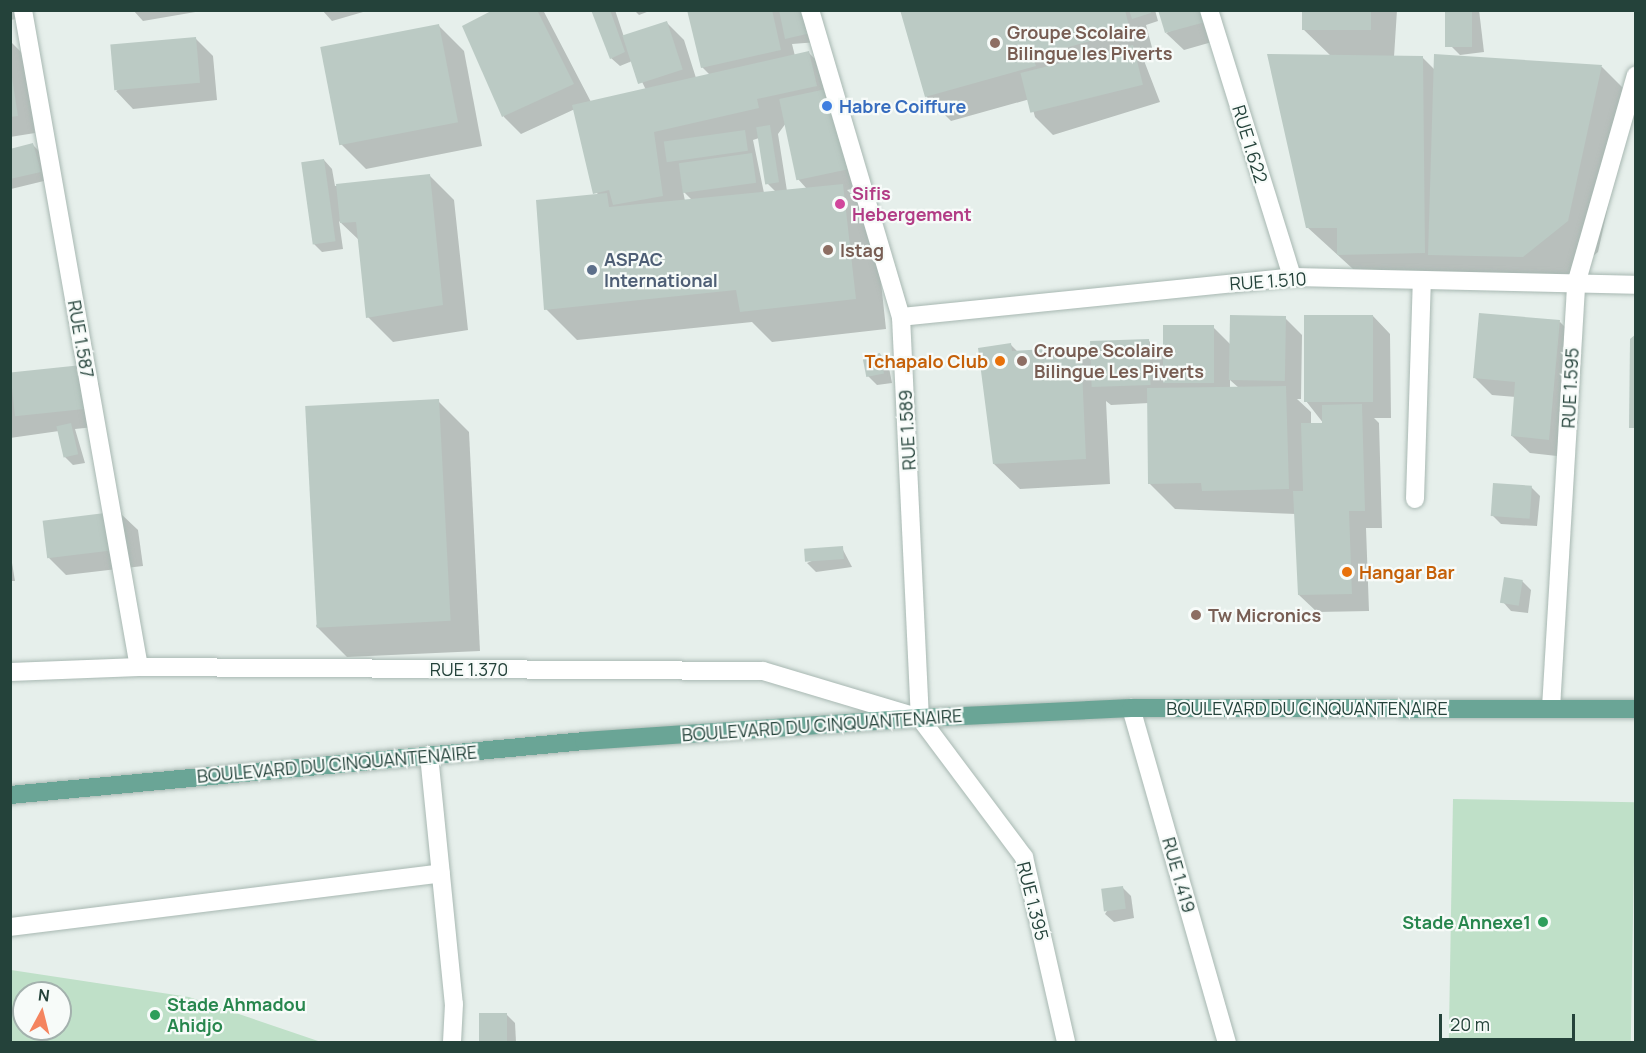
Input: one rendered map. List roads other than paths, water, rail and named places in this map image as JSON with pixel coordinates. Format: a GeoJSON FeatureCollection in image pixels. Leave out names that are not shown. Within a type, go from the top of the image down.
{"type":"FeatureCollection","features":[{"type":"Feature","properties":{"kind":"main road","name":"BOULEVARD DU CINQUANTENAIRE"},"geometry":{"type":"LineString","coordinates":[[10,795],[429,755],[920,718],[1131,708],[1635,709]]}},
{"type":"Feature","properties":{"kind":"street","name":"RUE 1.587"},"geometry":{"type":"LineString","coordinates":[[23,10],[139,667]]}},
{"type":"Feature","properties":{"kind":"street","name":"RUE 1.589"},"geometry":{"type":"LineString","coordinates":[[810,10],[902,317],[920,718]]}},
{"type":"Feature","properties":{"kind":"street","name":"RUE 1.622"},"geometry":{"type":"LineString","coordinates":[[1209,10],[1292,277]]}},
{"type":"Feature","properties":{"kind":"street","name":"RUE 1.595"},"geometry":{"type":"LineString","coordinates":[[1551,708],[1576,284],[1635,75]]}},
{"type":"Feature","properties":{"kind":"street","name":"RUE 1.510"},"geometry":{"type":"LineString","coordinates":[[902,317],[1292,277],[1635,285]]}},
{"type":"Feature","properties":{"kind":"street"},"geometry":{"type":"LineString","coordinates":[[1415,499],[1422,280]]}},
{"type":"Feature","properties":{"kind":"street","name":"RUE 1.370"},"geometry":{"type":"LineString","coordinates":[[10,672],[139,667],[764,671],[920,718]]}},
{"type":"Feature","properties":{"kind":"street","name":"RUE 1.419"},"geometry":{"type":"LineString","coordinates":[[1131,708],[1227,1042]]}},
{"type":"Feature","properties":{"kind":"street","name":"RUE 1.395"},"geometry":{"type":"LineString","coordinates":[[920,718],[1024,858],[1066,1042]]}},
{"type":"Feature","properties":{"kind":"street"},"geometry":{"type":"LineString","coordinates":[[429,755],[454,1004],[452,1042]]}},
{"type":"Feature","properties":{"kind":"street"},"geometry":{"type":"LineString","coordinates":[[10,927],[441,873]]}},
{"type":"Feature","properties":{"kind":"place","name":"Groupe Scolaire Bilingue les Piverts"},"geometry":{"type":"Point","coordinates":[995,43]}},
{"type":"Feature","properties":{"kind":"place","name":"Habre Coiffure"},"geometry":{"type":"Point","coordinates":[827,106]}},
{"type":"Feature","properties":{"kind":"place","name":"Sifis Hebergement"},"geometry":{"type":"Point","coordinates":[840,204]}},
{"type":"Feature","properties":{"kind":"place","name":"Istag"},"geometry":{"type":"Point","coordinates":[828,250]}},
{"type":"Feature","properties":{"kind":"place","name":"ASPAC International"},"geometry":{"type":"Point","coordinates":[592,270]}},
{"type":"Feature","properties":{"kind":"place","name":"Tchapalo Club"},"geometry":{"type":"Point","coordinates":[1000,361]}},
{"type":"Feature","properties":{"kind":"place","name":"Croupe Scolaire Bilingue Les Piverts"},"geometry":{"type":"Point","coordinates":[1022,361]}},
{"type":"Feature","properties":{"kind":"place","name":"Hangar Bar"},"geometry":{"type":"Point","coordinates":[1347,572]}},
{"type":"Feature","properties":{"kind":"place","name":"Tw Micronics"},"geometry":{"type":"Point","coordinates":[1196,615]}},
{"type":"Feature","properties":{"kind":"place","name":"Stade Annexe1"},"geometry":{"type":"Point","coordinates":[1543,922]}},
{"type":"Feature","properties":{"kind":"place","name":"Stade Ahmadou Ahidjo"},"geometry":{"type":"Point","coordinates":[155,1015]}}]}
